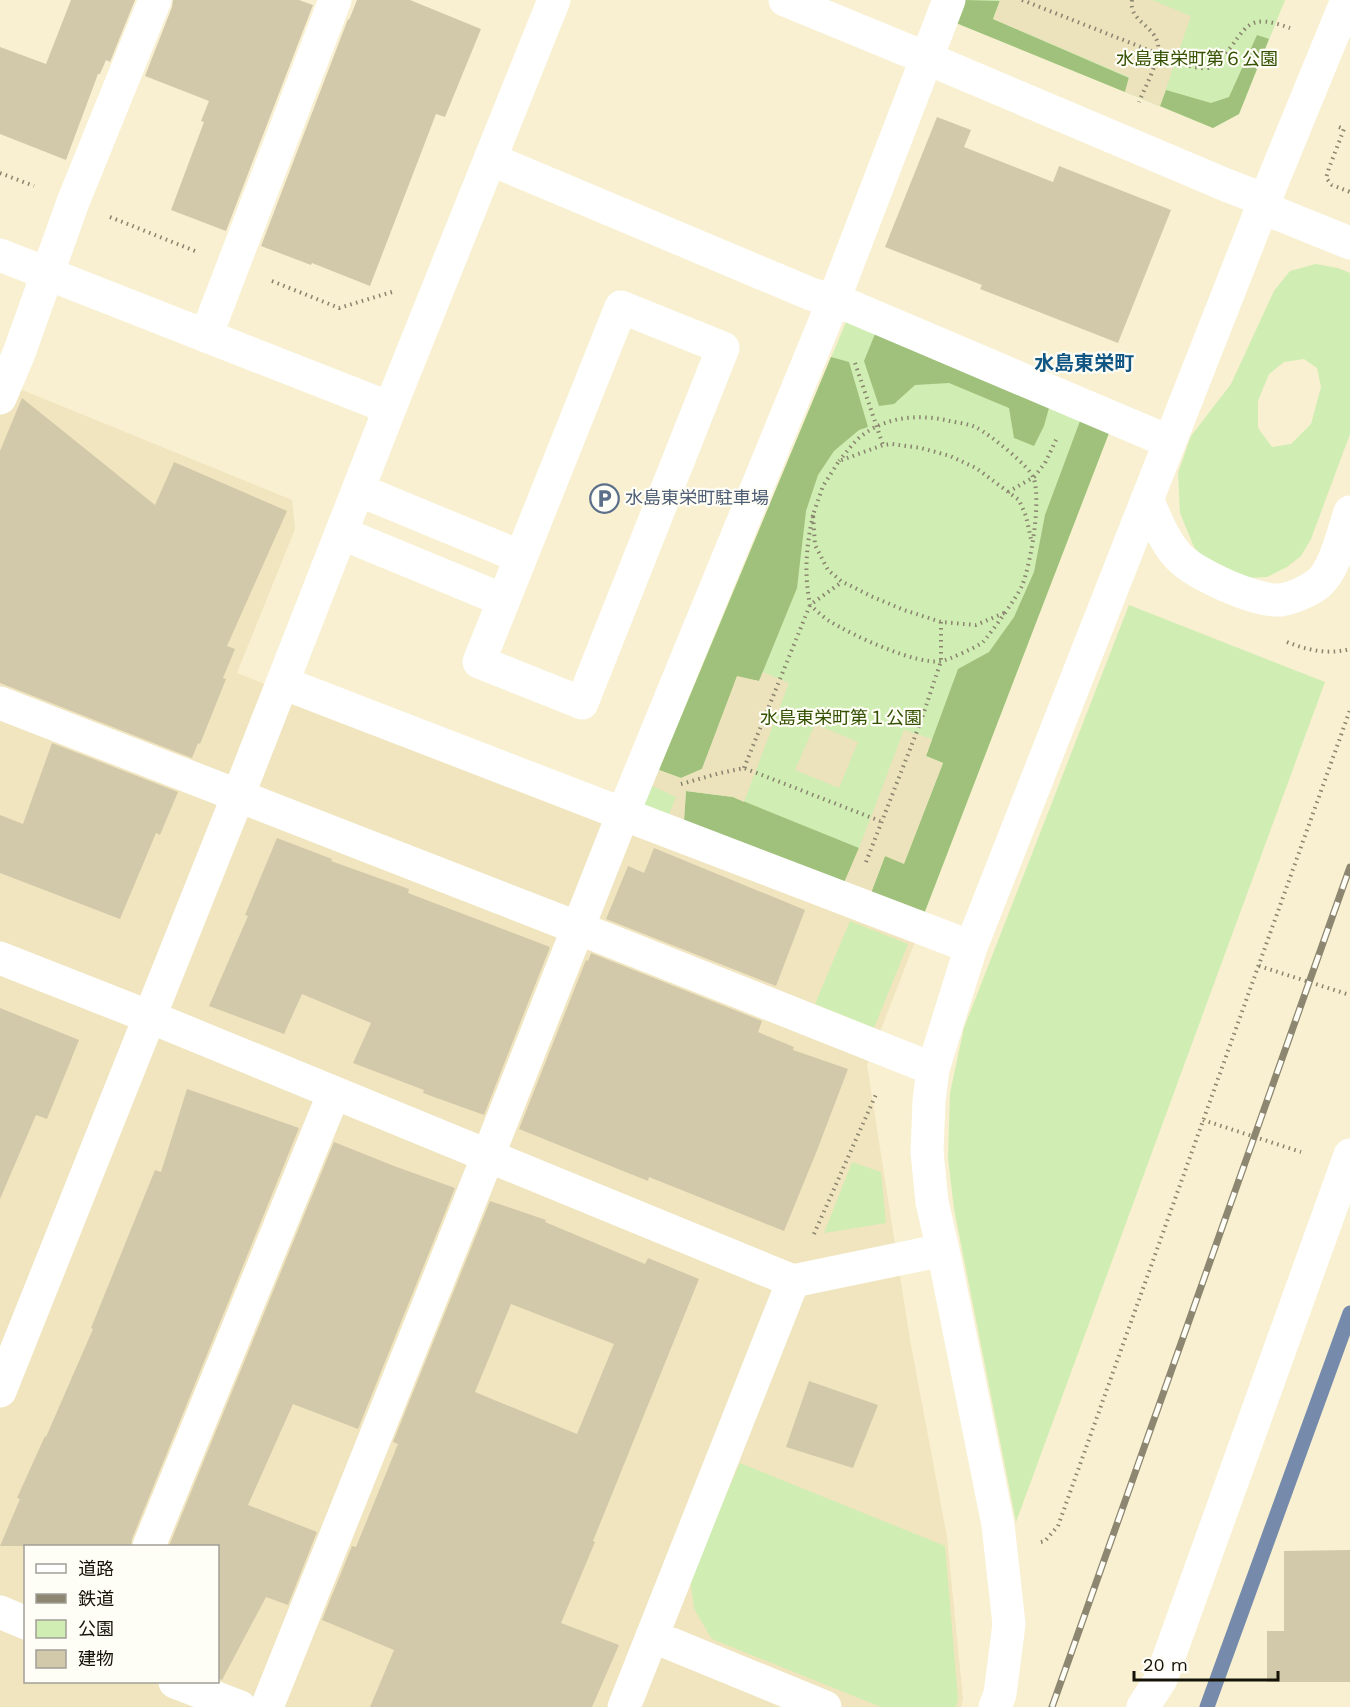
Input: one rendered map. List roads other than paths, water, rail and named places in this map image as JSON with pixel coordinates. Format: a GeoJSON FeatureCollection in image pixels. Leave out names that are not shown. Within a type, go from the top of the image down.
{"type":"FeatureCollection","features":[{"type":"Feature","properties":{"kind":"street"},"geometry":{"type":"LineString","coordinates":[[0,398],[19,353],[73,202],[155,0]]}},
{"type":"Feature","properties":{"kind":"street"},"geometry":{"type":"LineString","coordinates":[[206,336],[334,0]]}},
{"type":"Feature","properties":{"kind":"street"},"geometry":{"type":"LineString","coordinates":[[0,1391],[554,0]]}},
{"type":"Feature","properties":{"kind":"street"},"geometry":{"type":"LineString","coordinates":[[785,0],[1226,185],[1350,243]]}},
{"type":"Feature","properties":{"kind":"street"},"geometry":{"type":"LineString","coordinates":[[267,1707],[488,1156],[622,814],[833,302],[949,0]]}},
{"type":"Feature","properties":{"kind":"street"},"geometry":{"type":"LineString","coordinates":[[995,1707],[1000,1694],[1009,1624],[998,1525],[932,1202],[927,1152],[933,1070],[971,947],[1264,204],[1347,0]]}},
{"type":"Feature","properties":{"kind":"street"},"geometry":{"type":"LineString","coordinates":[[490,159],[811,294],[852,307],[1170,442]]}},
{"type":"Feature","properties":{"kind":"street"},"geometry":{"type":"LineString","coordinates":[[0,255],[390,408]]}},
{"type":"Feature","properties":{"kind":"street"},"geometry":{"type":"LineString","coordinates":[[621,307],[723,348],[582,703],[479,662],[503,600],[621,307]]}},
{"type":"Feature","properties":{"kind":"street"},"geometry":{"type":"LineString","coordinates":[[359,490],[521,557]]}},
{"type":"Feature","properties":{"kind":"street"},"geometry":{"type":"LineString","coordinates":[[1147,499],[1165,540],[1179,558],[1197,572],[1251,595],[1280,600],[1299,594],[1319,583],[1330,567],[1350,512]]}},
{"type":"Feature","properties":{"kind":"street"},"geometry":{"type":"LineString","coordinates":[[341,533],[503,600]]}},
{"type":"Feature","properties":{"kind":"street"},"geometry":{"type":"LineString","coordinates":[[283,683],[971,947]]}},
{"type":"Feature","properties":{"kind":"street"},"geometry":{"type":"LineString","coordinates":[[0,703],[578,928],[933,1070]]}},
{"type":"Feature","properties":{"kind":"street"},"geometry":{"type":"LineString","coordinates":[[0,958],[150,1017],[793,1281],[943,1251]]}},
{"type":"Feature","properties":{"kind":"street"},"geometry":{"type":"LineString","coordinates":[[148,1545],[334,1093]]}},
{"type":"Feature","properties":{"kind":"street"},"geometry":{"type":"LineString","coordinates":[[1143,1707],[1161,1679],[1350,1155]]}},
{"type":"Feature","properties":{"kind":"street"},"geometry":{"type":"LineString","coordinates":[[624,1707],[793,1281]]}},
{"type":"Feature","properties":{"kind":"street"},"geometry":{"type":"LineString","coordinates":[[0,1612],[24,1622]]}},
{"type":"Feature","properties":{"kind":"street"},"geometry":{"type":"LineString","coordinates":[[652,1636],[825,1707]]}},
{"type":"Feature","properties":{"kind":"street"},"geometry":{"type":"LineString","coordinates":[[178,1683],[240,1707]]}},
{"type":"Feature","properties":{"kind":"waterway"},"geometry":{"type":"LineString","coordinates":[[1207,1707],[1350,1313]]}},
{"type":"Feature","properties":{"kind":"railway"},"geometry":{"type":"LineString","coordinates":[[1052,1707],[1350,867]]}},
{"type":"Feature","properties":{"kind":"place","name":"水島東栄町駐車場"},"geometry":{"type":"Point","coordinates":[604,498]}},
{"type":"Feature","properties":{"kind":"district","name":"水島東栄町"},"geometry":{"type":"Point","coordinates":[1084,363]}},
{"type":"Feature","properties":{"kind":"park label","name":"水島東栄町第６公園"},"geometry":{"type":"Point","coordinates":[1197,59]}},
{"type":"Feature","properties":{"kind":"park label","name":"水島東栄町第１公園"},"geometry":{"type":"Point","coordinates":[841,718]}}]}
